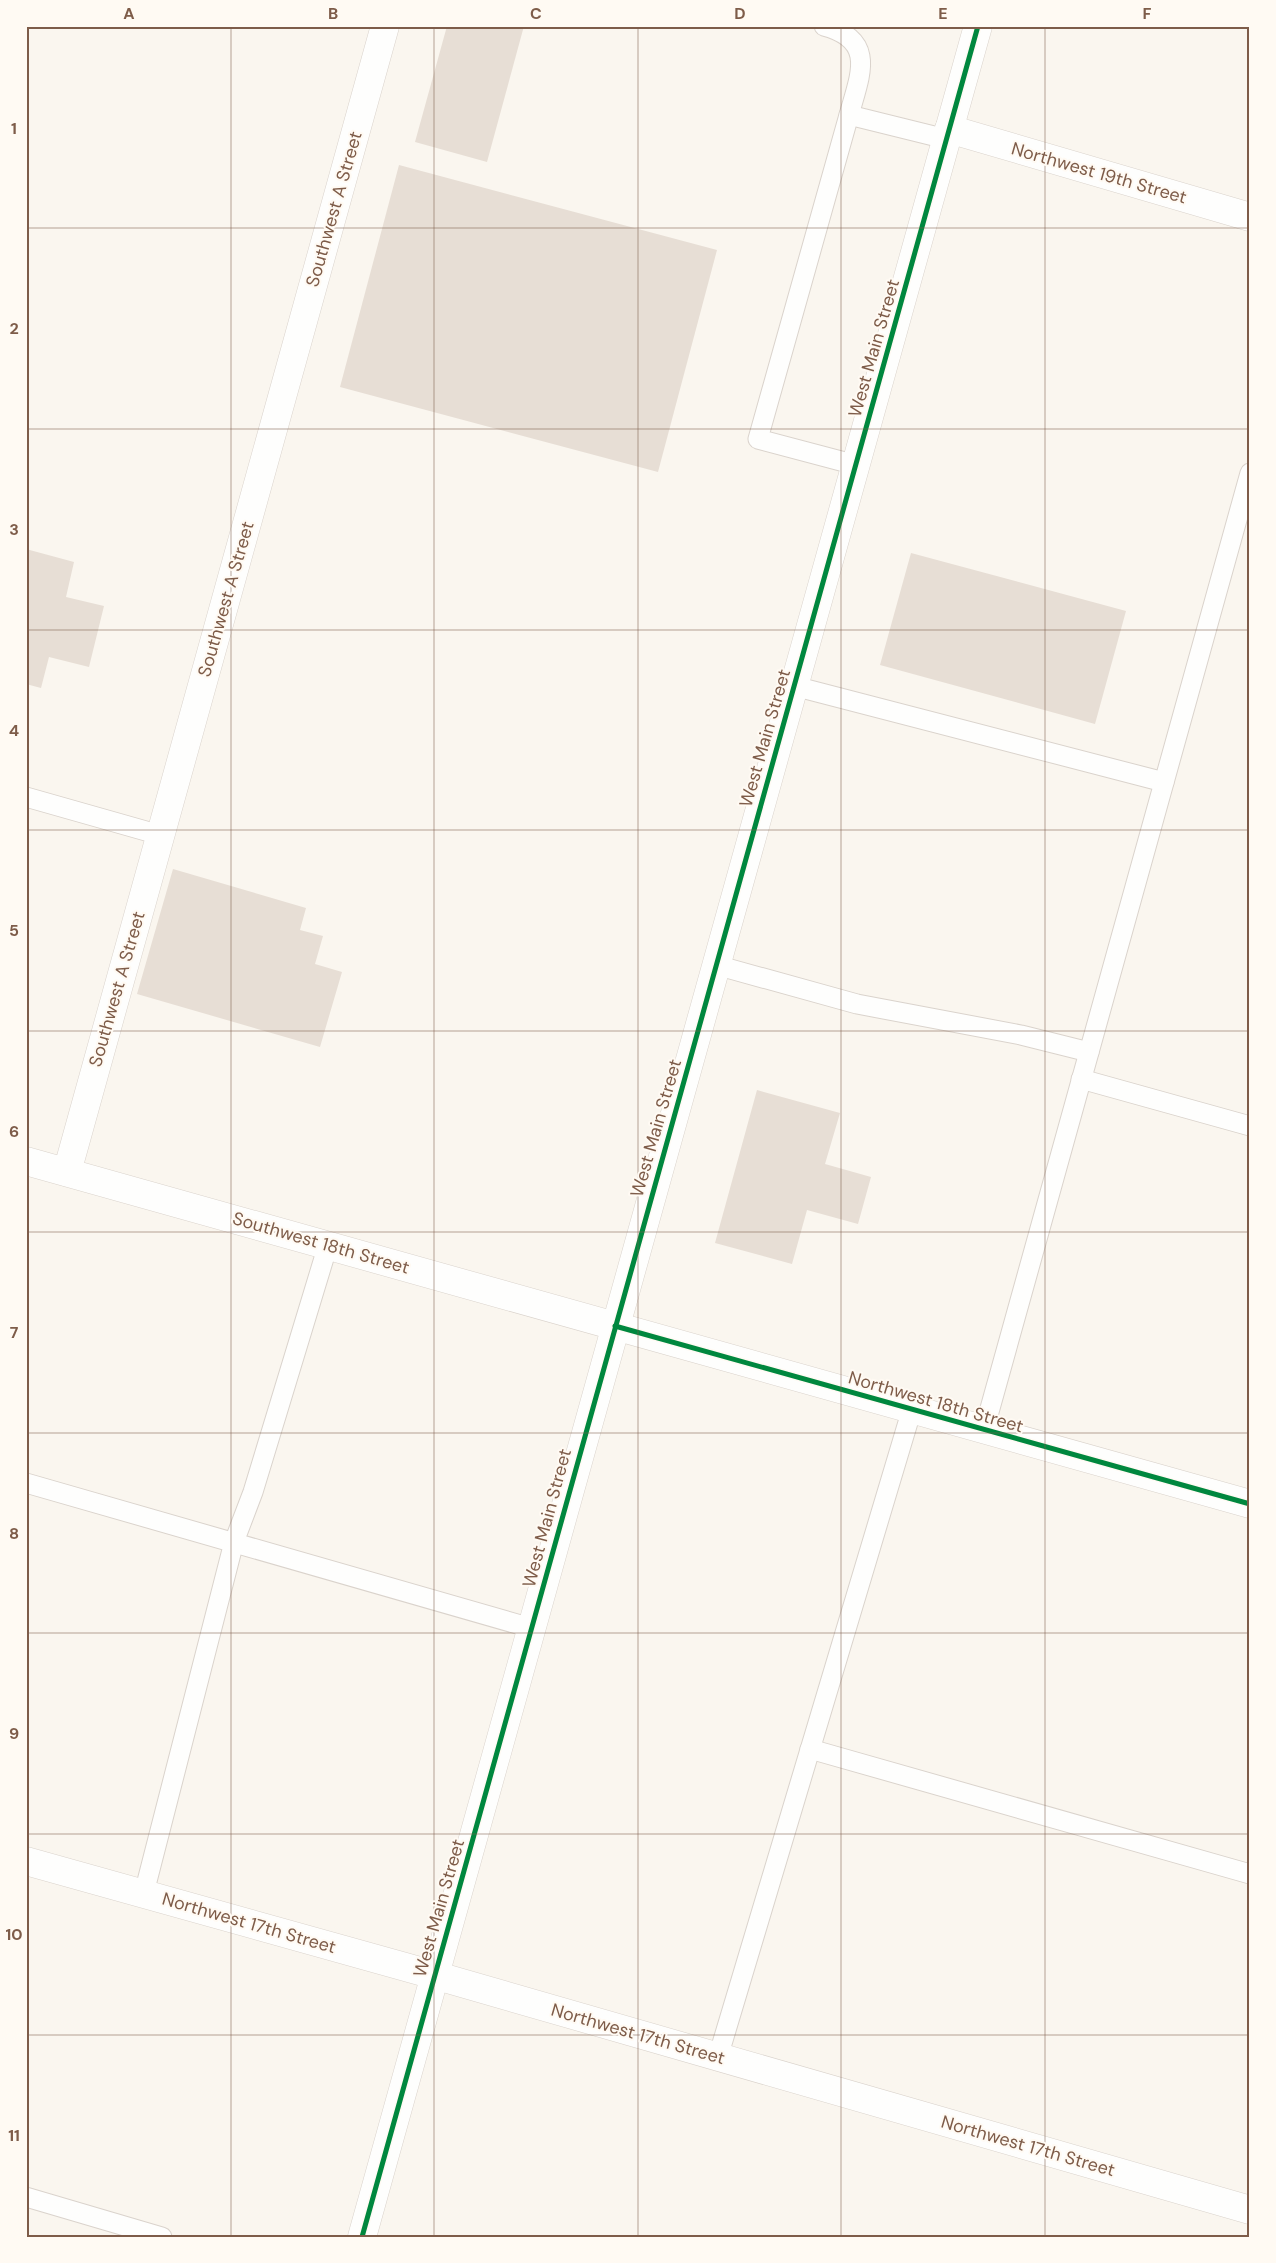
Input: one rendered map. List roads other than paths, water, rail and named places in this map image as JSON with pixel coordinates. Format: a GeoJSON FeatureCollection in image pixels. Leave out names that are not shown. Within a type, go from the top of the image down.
{"type":"FeatureCollection","features":[{"type":"Feature","properties":{"kind":"street","name":"Southwest A Street"},"geometry":{"type":"LineString","coordinates":[[67,1172],[385,26]]}},
{"type":"Feature","properties":{"kind":"street","name":"West Main Street"},"geometry":{"type":"LineString","coordinates":[[362,2237],[978,26]]}},
{"type":"Feature","properties":{"kind":"street","name":"Northwest 19th Street"},"geometry":{"type":"LineString","coordinates":[[948,134],[1250,218]]}},
{"type":"Feature","properties":{"kind":"street","name":"Southwest 18th Street"},"geometry":{"type":"LineString","coordinates":[[27,1165],[67,1172],[615,1326]]}},
{"type":"Feature","properties":{"kind":"street","name":"Northwest 18th Street"},"geometry":{"type":"LineString","coordinates":[[615,1326],[1250,1504]]}},
{"type":"Feature","properties":{"kind":"street","name":"Northwest 17th Street"},"geometry":{"type":"LineString","coordinates":[[26,1861],[434,1975],[1250,2210]]}},
{"type":"Feature","properties":{"kind":"lane"},"geometry":{"type":"LineString","coordinates":[[824,26],[846,34],[860,56],[862,67],[758,439],[856,465]]}},
{"type":"Feature","properties":{"kind":"lane"},"geometry":{"type":"LineString","coordinates":[[850,114],[948,134]]}},
{"type":"Feature","properties":{"kind":"lane"},"geometry":{"type":"LineString","coordinates":[[984,1430],[1250,473]]}},
{"type":"Feature","properties":{"kind":"lane"},"geometry":{"type":"LineString","coordinates":[[794,686],[1164,782]]}},
{"type":"Feature","properties":{"kind":"lane"},"geometry":{"type":"LineString","coordinates":[[26,797],[160,835]]}},
{"type":"Feature","properties":{"kind":"lane"},"geometry":{"type":"LineString","coordinates":[[716,965],[857,1004],[1020,1035],[1089,1052]]}},
{"type":"Feature","properties":{"kind":"lane"},"geometry":{"type":"LineString","coordinates":[[1082,1079],[1250,1126]]}},
{"type":"Feature","properties":{"kind":"lane"},"geometry":{"type":"LineString","coordinates":[[144,1893],[234,1542],[253,1492],[328,1245]]}},
{"type":"Feature","properties":{"kind":"lane"},"geometry":{"type":"LineString","coordinates":[[718,2057],[912,1409]]}},
{"type":"Feature","properties":{"kind":"lane"},"geometry":{"type":"LineString","coordinates":[[26,1483],[531,1628]]}},
{"type":"Feature","properties":{"kind":"lane"},"geometry":{"type":"LineString","coordinates":[[810,1749],[1250,1874]]}},
{"type":"Feature","properties":{"kind":"lane"},"geometry":{"type":"LineString","coordinates":[[26,2197],[162,2237]]}}]}
